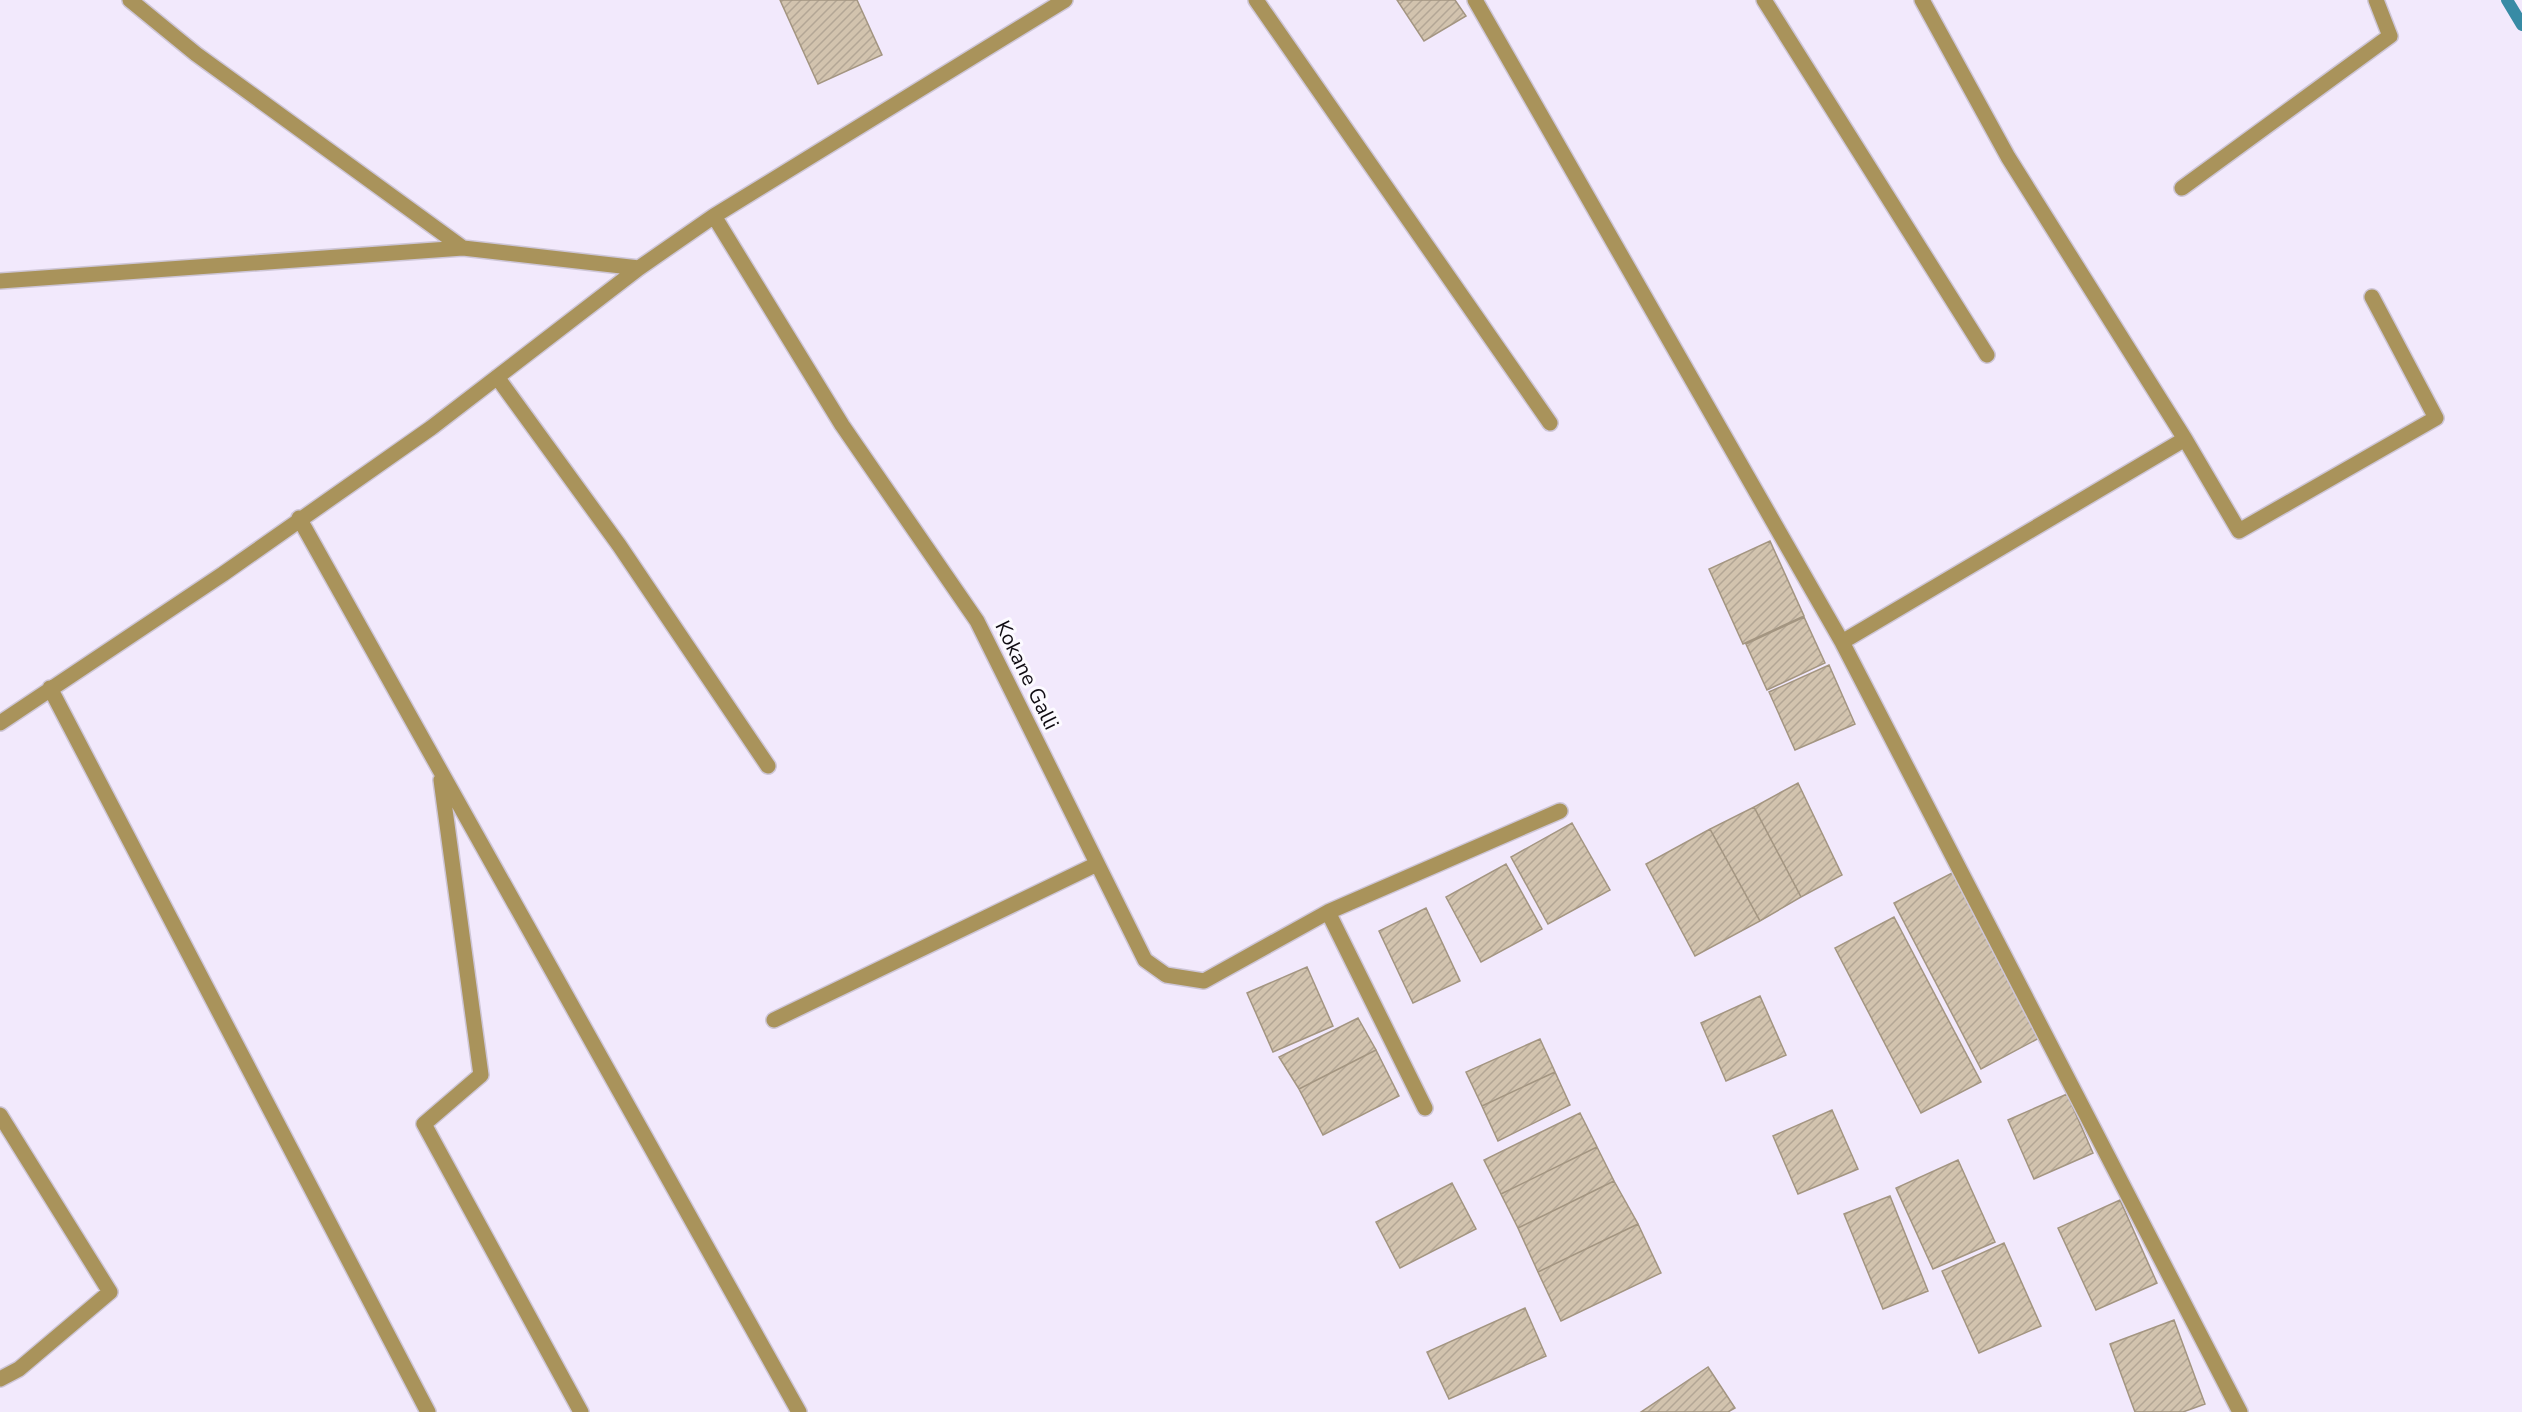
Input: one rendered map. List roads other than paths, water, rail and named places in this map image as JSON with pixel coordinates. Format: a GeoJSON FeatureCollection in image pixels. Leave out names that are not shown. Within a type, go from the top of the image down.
{"type":"FeatureCollection","features":[{"type":"Feature","properties":{"kind":"street"},"geometry":{"type":"LineString","coordinates":[[130,0],[196,54],[463,248]]}},
{"type":"Feature","properties":{"kind":"street"},"geometry":{"type":"LineString","coordinates":[[0,723],[223,574],[299,518],[431,428],[639,268],[714,216],[1065,0]]}},
{"type":"Feature","properties":{"kind":"street"},"geometry":{"type":"LineString","coordinates":[[1256,0],[1550,423]]}},
{"type":"Feature","properties":{"kind":"street"},"geometry":{"type":"LineString","coordinates":[[1475,0],[1842,642],[2240,1412]]}},
{"type":"Feature","properties":{"kind":"street"},"geometry":{"type":"LineString","coordinates":[[1764,0],[1987,355]]}},
{"type":"Feature","properties":{"kind":"street"},"geometry":{"type":"LineString","coordinates":[[1922,0],[2008,157],[2186,439],[2239,531],[2436,418],[2372,297]]}},
{"type":"Feature","properties":{"kind":"street"},"geometry":{"type":"LineString","coordinates":[[2182,188],[2390,36],[2376,0]]}},
{"type":"Feature","properties":{"kind":"street","name":"Kokane Galli"},"geometry":{"type":"LineString","coordinates":[[714,216],[842,424],[977,621],[1145,960],[1166,975],[1204,981],[1328,912]]}},
{"type":"Feature","properties":{"kind":"street"},"geometry":{"type":"LineString","coordinates":[[0,281],[463,248],[639,268]]}},
{"type":"Feature","properties":{"kind":"street"},"geometry":{"type":"LineString","coordinates":[[497,377],[619,545],[768,766]]}},
{"type":"Feature","properties":{"kind":"street"},"geometry":{"type":"LineString","coordinates":[[1842,642],[2186,439]]}},
{"type":"Feature","properties":{"kind":"street"},"geometry":{"type":"LineString","coordinates":[[299,518],[799,1412]]}},
{"type":"Feature","properties":{"kind":"street"},"geometry":{"type":"LineString","coordinates":[[50,688],[428,1412]]}},
{"type":"Feature","properties":{"kind":"street"},"geometry":{"type":"LineString","coordinates":[[440,771],[481,1075],[424,1124],[581,1412]]}},
{"type":"Feature","properties":{"kind":"street"},"geometry":{"type":"LineString","coordinates":[[1425,1108],[1328,912],[1560,811]]}},
{"type":"Feature","properties":{"kind":"street"},"geometry":{"type":"LineString","coordinates":[[774,1020],[1097,864]]}},
{"type":"Feature","properties":{"kind":"street"},"geometry":{"type":"LineString","coordinates":[[0,1115],[110,1292],[19,1369],[0,1379]]}},
{"type":"Feature","properties":{"kind":"waterway"},"geometry":{"type":"LineString","coordinates":[[2507,0],[2522,25]]}}]}
